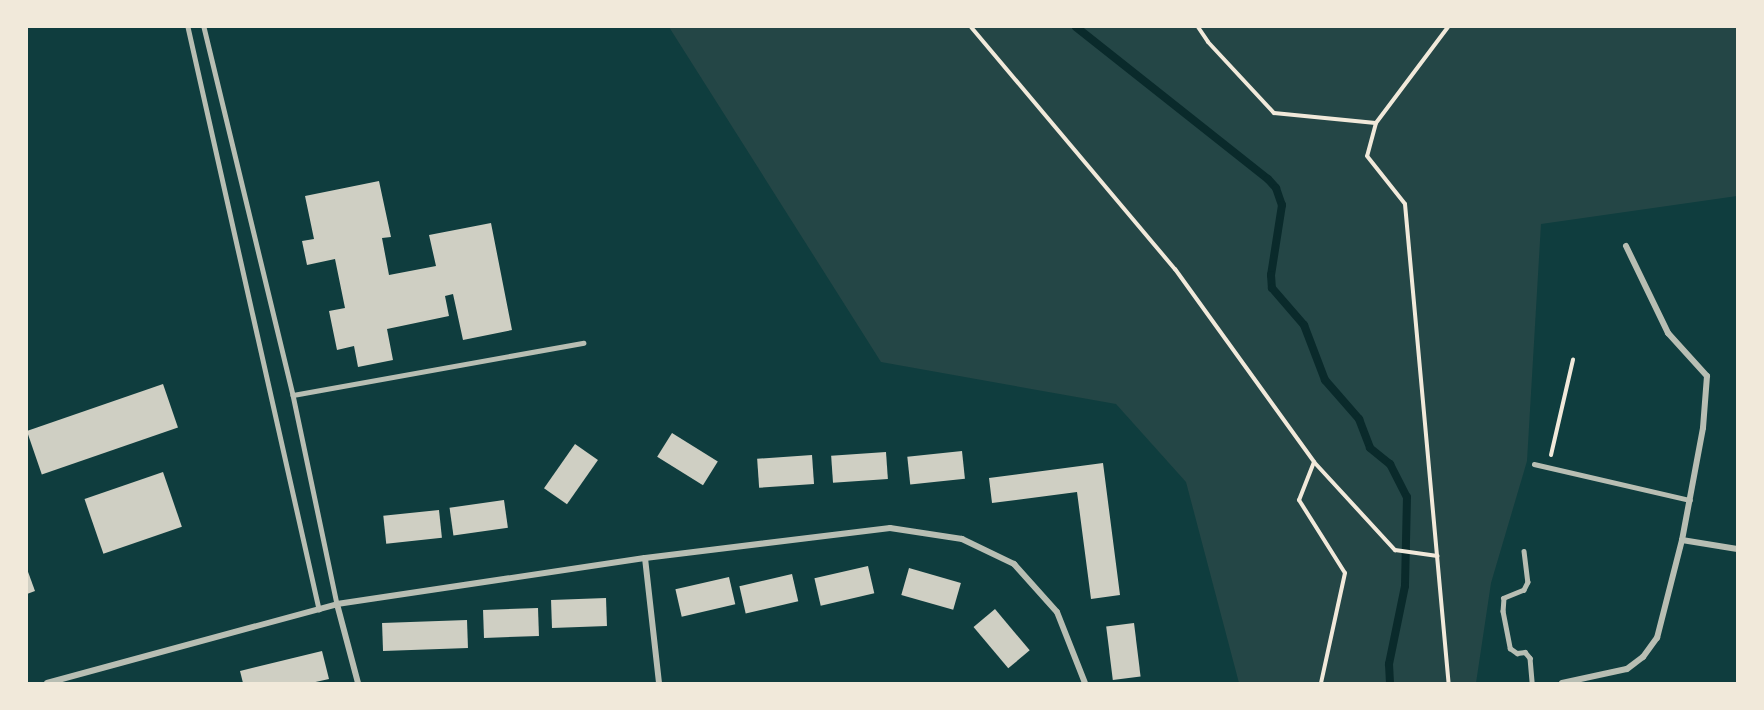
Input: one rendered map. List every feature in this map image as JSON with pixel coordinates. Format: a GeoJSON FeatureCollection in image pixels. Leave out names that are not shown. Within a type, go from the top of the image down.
{"type":"FeatureCollection","features":[{"type":"Feature","properties":{"kind":"street"},"geometry":{"type":"LineString","coordinates":[[1562,683],[1627,669],[1643,657],[1657,638],[1682,540],[1703,428],[1707,376],[1668,333],[1626,246]]}},
{"type":"Feature","properties":{"kind":"street"},"geometry":{"type":"LineString","coordinates":[[46,683],[338,604],[645,558],[890,528],[962,538],[1014,564],[1057,612],[1085,683]]}},
{"type":"Feature","properties":{"kind":"street"},"geometry":{"type":"LineString","coordinates":[[1682,540],[1737,549]]}},
{"type":"Feature","properties":{"kind":"street"},"geometry":{"type":"LineString","coordinates":[[645,558],[659,683]]}},
{"type":"Feature","properties":{"kind":"street"},"geometry":{"type":"LineString","coordinates":[[338,604],[358,683]]}},
{"type":"Feature","properties":{"kind":"lane"},"geometry":{"type":"LineString","coordinates":[[188,27],[319,609]]}},
{"type":"Feature","properties":{"kind":"lane"},"geometry":{"type":"LineString","coordinates":[[204,27],[293,395],[338,604]]}},
{"type":"Feature","properties":{"kind":"lane"},"geometry":{"type":"LineString","coordinates":[[293,395],[583,343]]}},
{"type":"Feature","properties":{"kind":"lane"},"geometry":{"type":"LineString","coordinates":[[1534,464],[1690,500]]}},
{"type":"Feature","properties":{"kind":"lane"},"geometry":{"type":"LineString","coordinates":[[1524,551],[1528,582],[1524,590],[1504,598],[1503,611],[1510,648],[1516,653],[1524,652],[1530,658],[1532,683]]}},
{"type":"Feature","properties":{"kind":"path"},"geometry":{"type":"LineString","coordinates":[[971,27],[1175,269],[1314,462],[1395,550],[1438,555]]}},
{"type":"Feature","properties":{"kind":"path"},"geometry":{"type":"LineString","coordinates":[[1197,27],[1208,42],[1274,113],[1376,123]]}},
{"type":"Feature","properties":{"kind":"path"},"geometry":{"type":"LineString","coordinates":[[1448,27],[1376,123],[1367,156],[1405,204],[1449,683]]}},
{"type":"Feature","properties":{"kind":"path"},"geometry":{"type":"LineString","coordinates":[[1548,467],[1573,360]]}},
{"type":"Feature","properties":{"kind":"path"},"geometry":{"type":"LineString","coordinates":[[1314,462],[1299,500],[1345,573],[1321,683]]}},
{"type":"Feature","properties":{"kind":"shaded area"},"geometry":{"type":"Polygon","coordinates":[[[669,27],[1737,27],[1737,196],[1541,224],[1527,461],[1491,583],[1476,683],[1239,683],[1186,482],[1116,404],[881,362],[669,27]]]}},
{"type":"Feature","properties":{"kind":"building"},"geometry":{"type":"Polygon","coordinates":[[[379,181],[391,237],[382,238],[389,275],[436,266],[429,235],[491,223],[512,330],[463,340],[453,294],[445,296],[449,316],[387,329],[393,360],[358,367],[354,346],[337,350],[329,311],[345,308],[335,259],[307,265],[302,241],[314,239],[305,196],[379,181]]]}},
{"type":"Feature","properties":{"kind":"building"},"geometry":{"type":"Polygon","coordinates":[[[163,384],[178,427],[42,474],[27,431],[163,384]]]}},
{"type":"Feature","properties":{"kind":"building"},"geometry":{"type":"Polygon","coordinates":[[[672,433],[718,462],[703,485],[657,457],[672,433]]]}},
{"type":"Feature","properties":{"kind":"building"},"geometry":{"type":"Polygon","coordinates":[[[575,444],[598,460],[567,504],[544,488],[575,444]]]}},
{"type":"Feature","properties":{"kind":"building"},"geometry":{"type":"Polygon","coordinates":[[[962,451],[965,479],[910,485],[907,457],[962,451]]]}},
{"type":"Feature","properties":{"kind":"building"},"geometry":{"type":"Polygon","coordinates":[[[886,452],[888,479],[833,483],[831,456],[886,452]]]}},
{"type":"Feature","properties":{"kind":"building"},"geometry":{"type":"Polygon","coordinates":[[[812,455],[814,484],[759,488],[757,459],[812,455]]]}},
{"type":"Feature","properties":{"kind":"building"},"geometry":{"type":"Polygon","coordinates":[[[1103,463],[1120,595],[1091,599],[1077,492],[992,503],[989,478],[1103,463]]]}},
{"type":"Feature","properties":{"kind":"building"},"geometry":{"type":"Polygon","coordinates":[[[163,472],[182,527],[103,554],[85,499],[163,472]]]}},
{"type":"Feature","properties":{"kind":"building"},"geometry":{"type":"Polygon","coordinates":[[[504,500],[508,528],[453,535],[450,508],[504,500]]]}},
{"type":"Feature","properties":{"kind":"building"},"geometry":{"type":"Polygon","coordinates":[[[439,510],[442,538],[386,544],[383,516],[439,510]]]}},
{"type":"Feature","properties":{"kind":"building"},"geometry":{"type":"Polygon","coordinates":[[[868,566],[874,593],[821,606],[814,578],[868,566]]]}},
{"type":"Feature","properties":{"kind":"building"},"geometry":{"type":"Polygon","coordinates":[[[909,568],[961,583],[953,610],[901,595],[909,568]]]}},
{"type":"Feature","properties":{"kind":"building"},"geometry":{"type":"Polygon","coordinates":[[[27,569],[35,591],[27,594],[27,569]]]}},
{"type":"Feature","properties":{"kind":"building"},"geometry":{"type":"Polygon","coordinates":[[[792,574],[798,601],[746,613],[739,586],[792,574]]]}},
{"type":"Feature","properties":{"kind":"building"},"geometry":{"type":"Polygon","coordinates":[[[729,577],[735,604],[682,617],[675,589],[729,577]]]}},
{"type":"Feature","properties":{"kind":"building"},"geometry":{"type":"Polygon","coordinates":[[[606,598],[607,626],[552,628],[551,600],[606,598]]]}},
{"type":"Feature","properties":{"kind":"building"},"geometry":{"type":"Polygon","coordinates":[[[538,608],[539,636],[484,638],[483,610],[538,608]]]}},
{"type":"Feature","properties":{"kind":"building"},"geometry":{"type":"Polygon","coordinates":[[[995,609],[1030,650],[1008,668],[974,627],[995,609]]]}},
{"type":"Feature","properties":{"kind":"building"},"geometry":{"type":"Polygon","coordinates":[[[467,620],[468,648],[383,651],[382,623],[467,620]]]}},
{"type":"Feature","properties":{"kind":"building"},"geometry":{"type":"Polygon","coordinates":[[[1134,623],[1141,677],[1113,680],[1106,626],[1134,623]]]}},
{"type":"Feature","properties":{"kind":"building"},"geometry":{"type":"Polygon","coordinates":[[[322,651],[329,679],[311,683],[243,683],[240,671],[322,651]]]}},
{"type":"Feature","properties":{"kind":"waterway"},"geometry":{"type":"LineString","coordinates":[[1076,27],[1268,179],[1276,188],[1282,205],[1271,275],[1272,288],[1304,325],[1325,380],[1359,419],[1370,448],[1390,464],[1407,497],[1405,586],[1389,664],[1390,683]]}}]}
